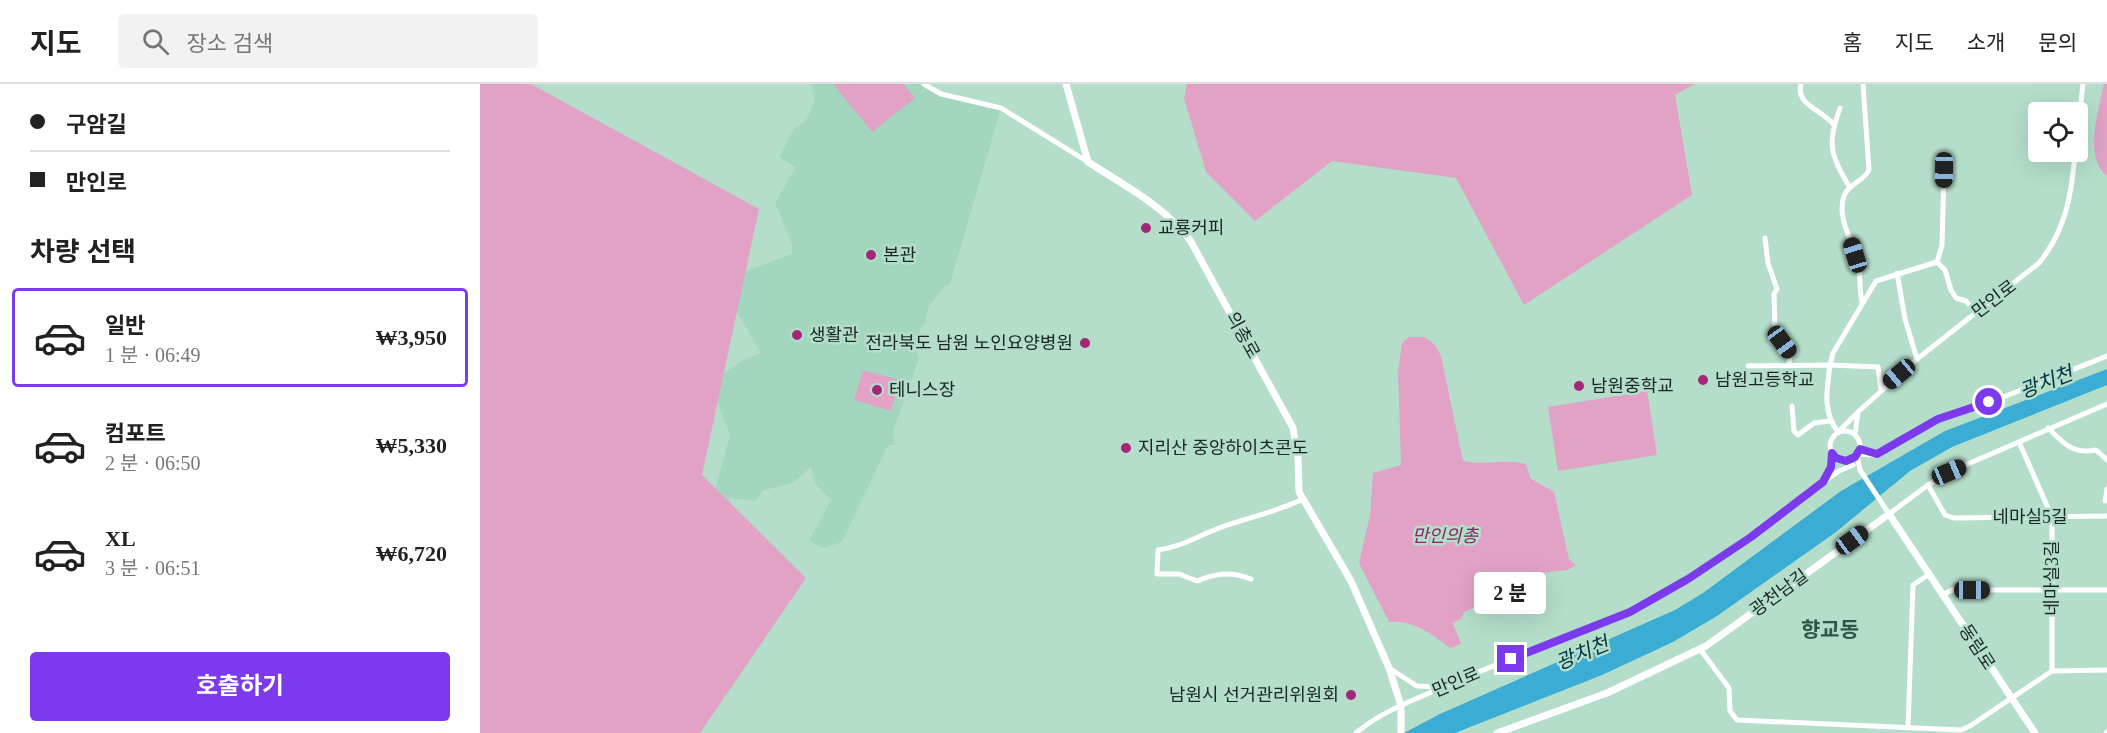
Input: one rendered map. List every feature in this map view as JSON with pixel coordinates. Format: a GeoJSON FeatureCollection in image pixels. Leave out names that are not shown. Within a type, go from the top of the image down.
{"type":"FeatureCollection","features":[{"type":"Feature","properties":{"kind":"street","name":"의총로"},"geometry":{"type":"LineString","coordinates":[[924,84],[941,94],[1001,108],[1162,211],[1190,240],[1291,425],[1297,444],[1299,492],[1351,580],[1389,668],[1401,706],[1401,733]]}},
{"type":"Feature","properties":{"kind":"street"},"geometry":{"type":"LineString","coordinates":[[1066,84],[1088,162]]}},
{"type":"Feature","properties":{"kind":"street"},"geometry":{"type":"LineString","coordinates":[[1801,84],[1801,97],[1804,102],[1826,114],[1834,125]]}},
{"type":"Feature","properties":{"kind":"street"},"geometry":{"type":"LineString","coordinates":[[1862,302],[1859,266],[1842,212],[1843,197],[1849,186],[1865,178],[1869,170],[1863,84]]}},
{"type":"Feature","properties":{"kind":"street"},"geometry":{"type":"LineString","coordinates":[[2081,102],[2083,84]]}},
{"type":"Feature","properties":{"kind":"street"},"geometry":{"type":"LineString","coordinates":[[1840,108],[1830,143],[1833,156],[1849,186]]}},
{"type":"Feature","properties":{"kind":"street","name":"만인로"},"geometry":{"type":"LineString","coordinates":[[1838,432],[1881,388],[2014,285],[2047,254],[2070,202],[2074,162]]}},
{"type":"Feature","properties":{"kind":"street"},"geometry":{"type":"LineString","coordinates":[[1937,262],[1942,246],[1944,170]]}},
{"type":"Feature","properties":{"kind":"street"},"geometry":{"type":"LineString","coordinates":[[1765,238],[1777,289],[1774,294],[1775,332],[1790,353],[1789,364]]}},
{"type":"Feature","properties":{"kind":"street"},"geometry":{"type":"LineString","coordinates":[[1937,262],[1945,270],[1956,298],[1966,301],[1976,313]]}},
{"type":"Feature","properties":{"kind":"street"},"geometry":{"type":"LineString","coordinates":[[1838,432],[1830,421],[1826,401],[1830,365],[1833,353],[1862,302],[1876,281],[1937,262]]}},
{"type":"Feature","properties":{"kind":"street"},"geometry":{"type":"LineString","coordinates":[[1897,273],[1905,319],[1917,358]]}},
{"type":"Feature","properties":{"kind":"street"},"geometry":{"type":"LineString","coordinates":[[1841,470],[1847,461],[1858,453],[1877,454],[1938,419],[2006,396],[2107,356]]}},
{"type":"Feature","properties":{"kind":"street"},"geometry":{"type":"LineString","coordinates":[[1748,366],[1789,364],[1878,367],[1881,388]]}},
{"type":"Feature","properties":{"kind":"street","name":"광천남길"},"geometry":{"type":"LineString","coordinates":[[1497,733],[1606,693],[1700,649],[1928,484],[2048,428],[2107,404]]}},
{"type":"Feature","properties":{"kind":"street"},"geometry":{"type":"LineString","coordinates":[[1792,406],[1794,431],[1798,435],[1814,423],[1830,421]]}},
{"type":"Feature","properties":{"kind":"street"},"geometry":{"type":"LineString","coordinates":[[1858,412],[1855,435],[1860,470]]}},
{"type":"Feature","properties":{"kind":"street"},"geometry":{"type":"LineString","coordinates":[[2048,428],[2068,448],[2084,453],[2096,450],[2107,460]]}},
{"type":"Feature","properties":{"kind":"street"},"geometry":{"type":"LineString","coordinates":[[1823,482],[1831,467],[1830,441],[1838,432],[1850,431],[1855,435]]}},
{"type":"Feature","properties":{"kind":"street","name":"네마실3길"},"geometry":{"type":"LineString","coordinates":[[2019,442],[2052,517],[2052,671]]}},
{"type":"Feature","properties":{"kind":"street"},"geometry":{"type":"LineString","coordinates":[[1832,453],[1836,458],[1847,461],[1860,470]]}},
{"type":"Feature","properties":{"kind":"street","name":"만인로"},"geometry":{"type":"LineString","coordinates":[[1356,733],[1374,719],[1444,686],[1630,612],[1666,592],[1751,537],[1823,482],[1853,465]]}},
{"type":"Feature","properties":{"kind":"street","name":"동림로"},"geometry":{"type":"LineString","coordinates":[[1860,470],[2035,733]]}},
{"type":"Feature","properties":{"kind":"street","name":"네마실5길"},"geometry":{"type":"LineString","coordinates":[[1928,484],[1945,515],[1954,518],[2107,516]]}},
{"type":"Feature","properties":{"kind":"street"},"geometry":{"type":"LineString","coordinates":[[2105,501],[2107,489]]}},
{"type":"Feature","properties":{"kind":"street"},"geometry":{"type":"LineString","coordinates":[[1251,579],[1236,573],[1216,574],[1197,581],[1179,574],[1157,574],[1156,555],[1158,550],[1182,546],[1216,529],[1281,510],[1303,499]]}},
{"type":"Feature","properties":{"kind":"street"},"geometry":{"type":"LineString","coordinates":[[1908,728],[1913,585],[1928,575]]}},
{"type":"Feature","properties":{"kind":"street"},"geometry":{"type":"LineString","coordinates":[[1942,595],[1952,590],[2107,590]]}},
{"type":"Feature","properties":{"kind":"street"},"geometry":{"type":"LineString","coordinates":[[1700,649],[1729,688],[1730,711],[1737,720],[1961,732],[2052,671],[2107,670]]}},
{"type":"Feature","properties":{"kind":"street"},"geometry":{"type":"LineString","coordinates":[[1389,668],[1417,686],[1444,686]]}},
{"type":"Feature","properties":{"kind":"street"},"geometry":{"type":"LineString","coordinates":[[1847,733],[1848,725]]}},
{"type":"Feature","properties":{"kind":"shaded area"},"geometry":{"type":"Polygon","coordinates":[[[811,84],[924,84],[941,94],[1001,108],[950,284],[943,287],[928,308],[925,323],[921,328],[916,350],[919,359],[893,431],[894,445],[888,445],[842,542],[824,548],[809,541],[831,500],[814,482],[811,467],[793,483],[764,490],[755,501],[731,498],[711,505],[730,435],[710,383],[741,361],[761,353],[719,281],[792,254],[792,244],[775,203],[796,167],[779,157],[794,129],[807,119],[815,100],[811,84]]]}},
{"type":"Feature","properties":{"kind":"green space"},"geometry":{"type":"Polygon","coordinates":[[[480,84],[531,84],[759,209],[702,475],[806,578],[700,733],[480,733],[480,84]]]}},
{"type":"Feature","properties":{"kind":"green space"},"geometry":{"type":"Polygon","coordinates":[[[833,84],[903,84],[915,98],[872,132],[833,84]]]}},
{"type":"Feature","properties":{"kind":"green space"},"geometry":{"type":"Polygon","coordinates":[[[1187,84],[1694,84],[1675,95],[1692,195],[1524,305],[1456,178],[1332,161],[1255,221],[1206,172],[1184,98],[1187,84]]]}},
{"type":"Feature","properties":{"kind":"green space"},"geometry":{"type":"Polygon","coordinates":[[[2104,84],[2107,84],[2107,176],[2100,168],[2094,145],[2096,119],[2104,84]]]}},
{"type":"Feature","properties":{"kind":"green space","name":"만인의총"},"geometry":{"type":"Polygon","coordinates":[[[1409,337],[1425,337],[1435,345],[1441,356],[1463,461],[1526,464],[1530,478],[1554,492],[1569,559],[1576,565],[1568,570],[1532,574],[1519,590],[1464,612],[1461,619],[1453,623],[1461,644],[1450,648],[1429,633],[1414,626],[1389,622],[1359,563],[1370,515],[1373,473],[1401,465],[1398,372],[1402,343],[1409,337]]]}},
{"type":"Feature","properties":{"kind":"green space","name":"테니스장"},"geometry":{"type":"Polygon","coordinates":[[[863,370],[900,380],[891,411],[854,400],[863,370]]]}},
{"type":"Feature","properties":{"kind":"green space"},"geometry":{"type":"Polygon","coordinates":[[[1647,391],[1657,455],[1558,471],[1548,407],[1647,391]]]}},
{"type":"Feature","properties":{"kind":"water","name":"광치천"},"geometry":{"type":"Polygon","coordinates":[[[2107,369],[2107,385],[1952,447],[1910,471],[1836,532],[1717,616],[1673,642],[1602,675],[1455,733],[1404,733],[1440,714],[1675,610],[1703,593],[1841,491],[1945,431],[2107,369]]]}},
{"type":"Feature","properties":{"kind":"place","name":"교룡커피"},"geometry":{"type":"Point","coordinates":[1146,228]}},
{"type":"Feature","properties":{"kind":"place","name":"본관"},"geometry":{"type":"Point","coordinates":[871,255]}},
{"type":"Feature","properties":{"kind":"place","name":"생활관"},"geometry":{"type":"Point","coordinates":[797,335]}},
{"type":"Feature","properties":{"kind":"place","name":"전라북도 남원 노인요양병원"},"geometry":{"type":"Point","coordinates":[1085,343]}},
{"type":"Feature","properties":{"kind":"place","name":"남원고등학교"},"geometry":{"type":"Point","coordinates":[1703,380]}},
{"type":"Feature","properties":{"kind":"place","name":"남원중학교"},"geometry":{"type":"Point","coordinates":[1579,386]}},
{"type":"Feature","properties":{"kind":"place","name":"테니스장"},"geometry":{"type":"Point","coordinates":[877,390]}},
{"type":"Feature","properties":{"kind":"place","name":"지리산 중앙하이츠콘도"},"geometry":{"type":"Point","coordinates":[1126,448]}},
{"type":"Feature","properties":{"kind":"place","name":"남원시 선거관리위원회"},"geometry":{"type":"Point","coordinates":[1351,695]}},
{"type":"Feature","properties":{"kind":"district","name":"향교동"},"geometry":{"type":"Point","coordinates":[1830,630]}},
{"type":"Feature","properties":{"kind":"route"},"geometry":{"type":"LineString","coordinates":[[1511,659],[1630,612],[1688,579],[1751,537],[1823,482],[1832,464],[1832,453],[1836,458],[1846,461],[1855,457],[1860,449],[1877,454],[1938,419],[1989,402]]}}]}
